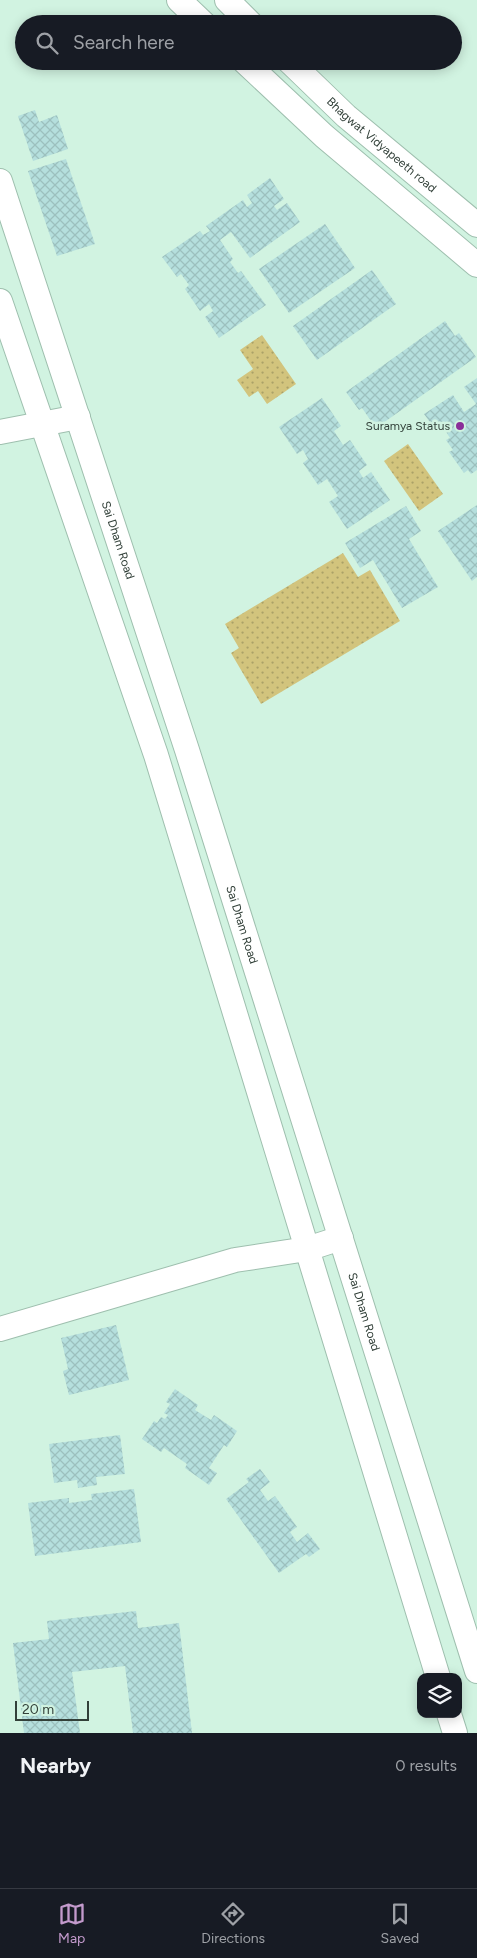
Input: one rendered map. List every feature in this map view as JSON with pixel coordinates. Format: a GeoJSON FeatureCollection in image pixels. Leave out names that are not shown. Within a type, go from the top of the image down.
{"type":"FeatureCollection","features":[{"type":"Feature","properties":{"kind":"street"},"geometry":{"type":"LineString","coordinates":[[179,0],[195,15]]}},
{"type":"Feature","properties":{"kind":"street"},"geometry":{"type":"LineString","coordinates":[[227,0],[242,15]]}},
{"type":"Feature","properties":{"kind":"street"},"geometry":{"type":"LineString","coordinates":[[254,70],[324,136],[477,265]]}},
{"type":"Feature","properties":{"kind":"street","name":"Bhagwat Vidyapeeth road"},"geometry":{"type":"LineString","coordinates":[[299,70],[346,116],[477,225]]}},
{"type":"Feature","properties":{"kind":"street","name":"Sai Dham Road"},"geometry":{"type":"LineString","coordinates":[[0,181],[187,750],[477,1671]]}},
{"type":"Feature","properties":{"kind":"street"},"geometry":{"type":"LineString","coordinates":[[0,301],[156,755],[437,1673]]}},
{"type":"Feature","properties":{"kind":"street"},"geometry":{"type":"LineString","coordinates":[[0,432],[42,422],[78,417]]}},
{"type":"Feature","properties":{"kind":"street"},"geometry":{"type":"LineString","coordinates":[[0,1329],[236,1260],[307,1249],[341,1238]]}},
{"type":"Feature","properties":{"kind":"street"},"geometry":{"type":"LineString","coordinates":[[450,1718],[455,1733]]}},
{"type":"Feature","properties":{"kind":"shaded area"},"geometry":{"type":"Polygon","coordinates":[[[262,335],[296,384],[267,404],[258,391],[249,397],[237,380],[253,369],[240,350],[262,335]]]}},
{"type":"Feature","properties":{"kind":"shaded area"},"geometry":{"type":"Polygon","coordinates":[[[408,444],[443,494],[419,511],[384,461],[408,444]]]}},
{"type":"Feature","properties":{"kind":"shaded area"},"geometry":{"type":"Polygon","coordinates":[[[343,553],[358,577],[370,570],[400,621],[261,704],[231,653],[239,648],[225,624],[343,553]]]}},
{"type":"Feature","properties":{"kind":"building"},"geometry":{"type":"Polygon","coordinates":[[[35,110],[39,122],[57,115],[68,149],[33,161],[18,116],[35,110]]]}},
{"type":"Feature","properties":{"kind":"building"},"geometry":{"type":"Polygon","coordinates":[[[66,159],[95,244],[57,256],[28,171],[66,159]]]}},
{"type":"Feature","properties":{"kind":"building"},"geometry":{"type":"Polygon","coordinates":[[[270,178],[284,199],[274,206],[277,210],[287,203],[300,222],[250,258],[231,232],[220,240],[233,259],[230,262],[238,273],[241,271],[266,305],[219,338],[205,317],[213,311],[209,304],[200,311],[185,289],[189,285],[181,274],[177,277],[162,257],[200,231],[203,235],[210,231],[206,226],[243,200],[247,207],[252,203],[247,195],[270,178]]]}},
{"type":"Feature","properties":{"kind":"building"},"geometry":{"type":"Polygon","coordinates":[[[325,224],[355,268],[289,313],[259,269],[325,224]]]}},
{"type":"Feature","properties":{"kind":"building"},"geometry":{"type":"Polygon","coordinates":[[[372,270],[396,304],[317,360],[293,326],[372,270]]]}},
{"type":"Feature","properties":{"kind":"building"},"geometry":{"type":"Polygon","coordinates":[[[445,321],[455,336],[459,333],[476,357],[376,428],[362,408],[359,410],[346,392],[445,321]]]}},
{"type":"Feature","properties":{"kind":"building","name":"Suramya Status"},"geometry":{"type":"Polygon","coordinates":[[[477,378],[477,470],[471,474],[468,470],[464,473],[449,452],[453,450],[446,440],[450,438],[441,424],[434,428],[424,414],[453,395],[464,412],[476,404],[464,387],[477,378]]]}},
{"type":"Feature","properties":{"kind":"building"},"geometry":{"type":"Polygon","coordinates":[[[322,398],[341,426],[334,431],[343,445],[350,440],[367,465],[359,471],[363,478],[371,472],[390,500],[347,529],[329,502],[338,496],[327,479],[318,485],[303,463],[308,459],[303,450],[297,454],[279,427],[322,398]]]}},
{"type":"Feature","properties":{"kind":"building"},"geometry":{"type":"Polygon","coordinates":[[[477,505],[477,577],[472,581],[438,531],[477,505]]]}},
{"type":"Feature","properties":{"kind":"building"},"geometry":{"type":"Polygon","coordinates":[[[406,506],[421,531],[409,539],[438,587],[402,608],[373,560],[360,568],[345,543],[406,506]]]}},
{"type":"Feature","properties":{"kind":"building"},"geometry":{"type":"Polygon","coordinates":[[[116,1325],[129,1380],[69,1395],[63,1371],[68,1369],[61,1338],[116,1325]]]}},
{"type":"Feature","properties":{"kind":"building"},"geometry":{"type":"Polygon","coordinates":[[[175,1389],[198,1405],[195,1410],[211,1420],[214,1415],[237,1431],[227,1447],[224,1445],[209,1468],[217,1473],[209,1485],[185,1468],[187,1464],[164,1448],[161,1452],[142,1439],[154,1421],[157,1423],[161,1417],[165,1419],[168,1415],[164,1413],[170,1404],[166,1402],[175,1389]]]}},
{"type":"Feature","properties":{"kind":"building"},"geometry":{"type":"Polygon","coordinates":[[[120,1435],[125,1474],[96,1477],[97,1485],[78,1488],[77,1480],[54,1483],[49,1444],[120,1435]]]}},
{"type":"Feature","properties":{"kind":"building"},"geometry":{"type":"Polygon","coordinates":[[[260,1469],[270,1482],[260,1490],[268,1501],[275,1496],[297,1527],[290,1532],[297,1542],[308,1533],[320,1549],[309,1557],[306,1554],[279,1573],[226,1499],[249,1482],[246,1479],[260,1469]]]}},
{"type":"Feature","properties":{"kind":"building"},"geometry":{"type":"Polygon","coordinates":[[[134,1489],[141,1542],[35,1556],[28,1503],[69,1498],[69,1503],[92,1500],[91,1494],[134,1489]]]}},
{"type":"Feature","properties":{"kind":"building"},"geometry":{"type":"Polygon","coordinates":[[[136,1611],[138,1628],[179,1623],[192,1733],[133,1733],[125,1666],[72,1672],[80,1733],[24,1733],[13,1643],[49,1639],[47,1621],[136,1611]]]}},
{"type":"Feature","properties":{"kind":"place","name":"Suramya Status"},"geometry":{"type":"Point","coordinates":[460,426]}}]}
